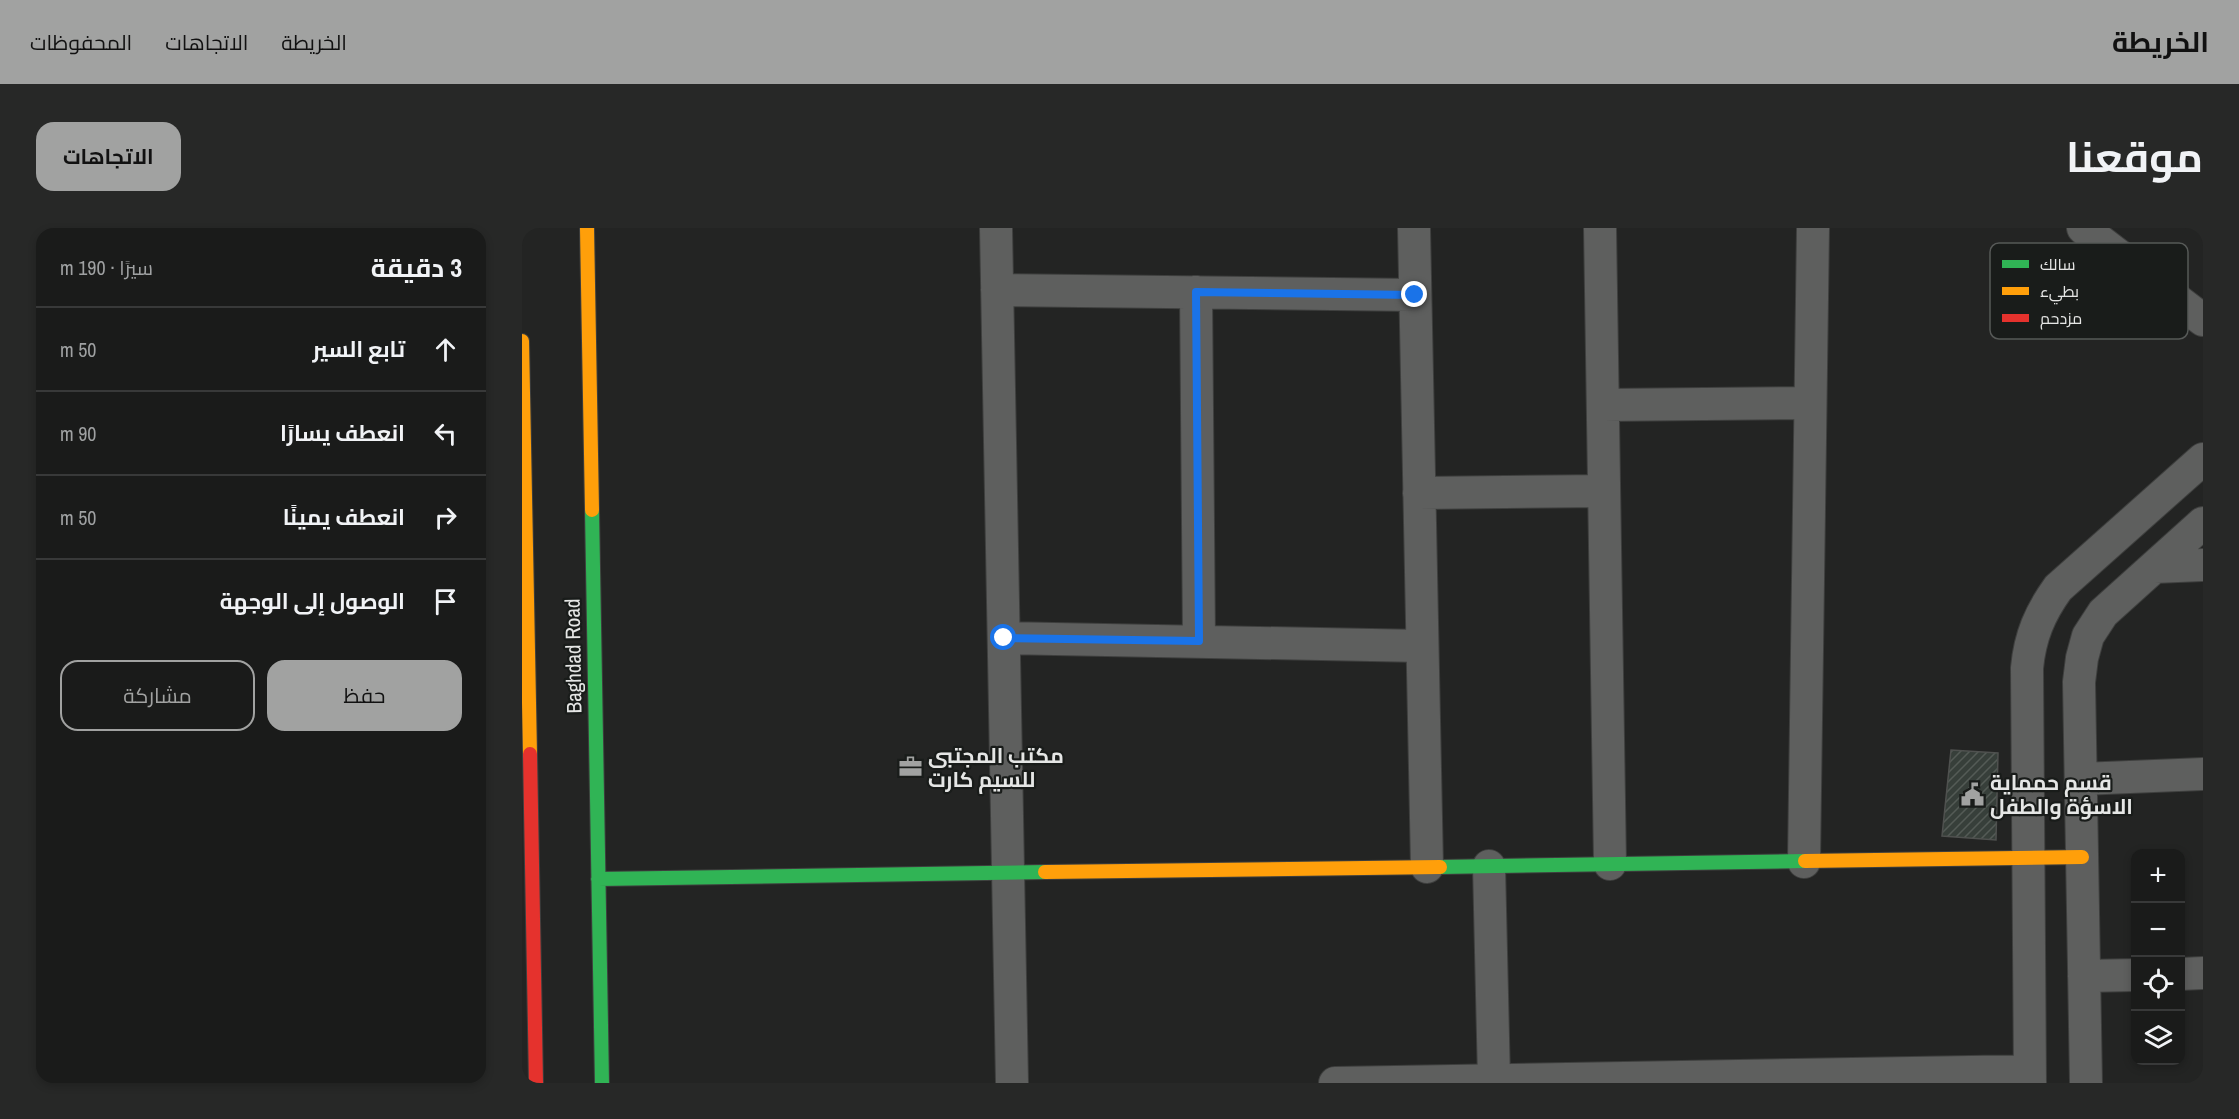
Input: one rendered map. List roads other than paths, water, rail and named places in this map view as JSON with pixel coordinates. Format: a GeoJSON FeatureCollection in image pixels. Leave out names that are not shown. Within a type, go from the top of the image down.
{"type":"FeatureCollection","features":[{"type":"Feature","properties":{"kind":"main road","name":"Baghdad Road"},"geometry":{"type":"LineString","coordinates":[[587,228],[602,1083]]}},
{"type":"Feature","properties":{"kind":"main road"},"geometry":{"type":"LineString","coordinates":[[522,341],[536,1083]]}},
{"type":"Feature","properties":{"kind":"main road"},"geometry":{"type":"LineString","coordinates":[[598,879],[2082,857]]}},
{"type":"Feature","properties":{"kind":"street"},"geometry":{"type":"LineString","coordinates":[[996,228],[1011,1083]]}},
{"type":"Feature","properties":{"kind":"street"},"geometry":{"type":"LineString","coordinates":[[1414,228],[1427,867]]}},
{"type":"Feature","properties":{"kind":"street"},"geometry":{"type":"LineString","coordinates":[[1600,228],[1610,864]]}},
{"type":"Feature","properties":{"kind":"street"},"geometry":{"type":"LineString","coordinates":[[1804,862],[1813,228]]}},
{"type":"Feature","properties":{"kind":"street"},"geometry":{"type":"LineString","coordinates":[[2083,228],[2103,243]]}},
{"type":"Feature","properties":{"kind":"street"},"geometry":{"type":"LineString","coordinates":[[998,290],[1415,295]]}},
{"type":"Feature","properties":{"kind":"street"},"geometry":{"type":"LineString","coordinates":[[1196,292],[1199,641]]}},
{"type":"Feature","properties":{"kind":"street"},"geometry":{"type":"LineString","coordinates":[[2188,308],[2203,320]]}},
{"type":"Feature","properties":{"kind":"street"},"geometry":{"type":"LineString","coordinates":[[1603,405],[1810,403]]}},
{"type":"Feature","properties":{"kind":"street"},"geometry":{"type":"LineString","coordinates":[[1335,1083],[2029,1077],[2026,668],[2029,646],[2035,626],[2045,606],[2058,588],[2203,459]]}},
{"type":"Feature","properties":{"kind":"street"},"geometry":{"type":"LineString","coordinates":[[1419,493],[1604,491]]}},
{"type":"Feature","properties":{"kind":"street"},"geometry":{"type":"LineString","coordinates":[[2086,1083],[2079,682],[2082,658],[2088,636],[2103,613],[2203,523]]}},
{"type":"Feature","properties":{"kind":"street"},"geometry":{"type":"LineString","coordinates":[[2154,567],[2203,565]]}},
{"type":"Feature","properties":{"kind":"street"},"geometry":{"type":"LineString","coordinates":[[1004,638],[1422,646]]}},
{"type":"Feature","properties":{"kind":"street"},"geometry":{"type":"LineString","coordinates":[[2081,779],[2203,774]]}},
{"type":"Feature","properties":{"kind":"street"},"geometry":{"type":"LineString","coordinates":[[1489,866],[1494,1080]]}},
{"type":"Feature","properties":{"kind":"street"},"geometry":{"type":"LineString","coordinates":[[2185,974],[2203,973]]}},
{"type":"Feature","properties":{"kind":"street"},"geometry":{"type":"LineString","coordinates":[[2084,976],[2131,975]]}},
{"type":"Feature","properties":{"kind":"place","name":"مكتب المجتبى للسيم كارت"},"geometry":{"type":"Point","coordinates":[910,767]}},
{"type":"Feature","properties":{"kind":"place","name":"قسم حمماية الاسؤة والطفل"},"geometry":{"type":"Point","coordinates":[1972,794]}}]}
